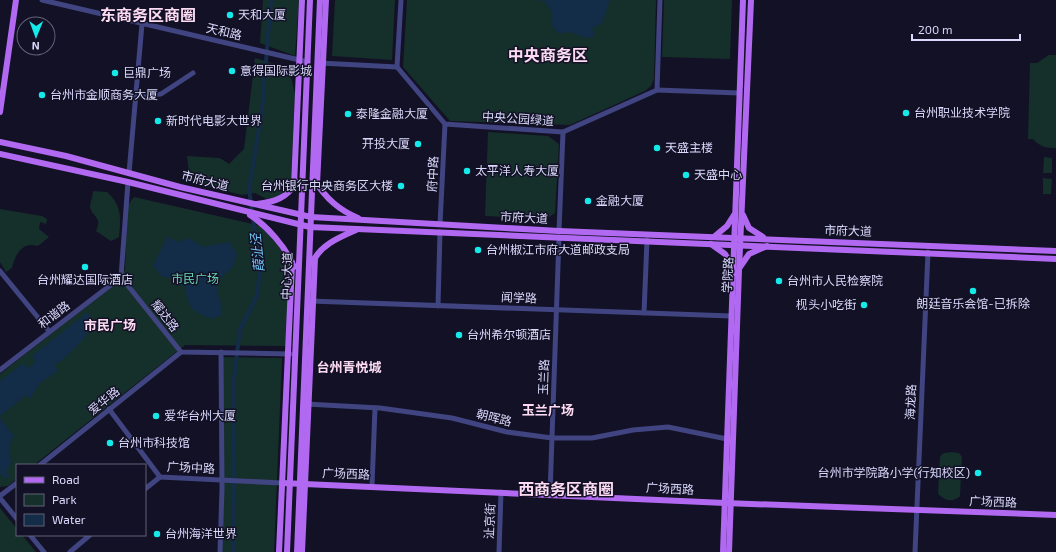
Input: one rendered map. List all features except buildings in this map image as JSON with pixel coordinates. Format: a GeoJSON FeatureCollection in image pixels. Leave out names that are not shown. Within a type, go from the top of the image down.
{"type":"FeatureCollection","features":[{"type":"Feature","properties":{"kind":"main road"},"geometry":{"type":"LineString","coordinates":[[0,88],[12,0]]}},
{"type":"Feature","properties":{"kind":"main road"},"geometry":{"type":"LineString","coordinates":[[0,112],[16,0]]}},
{"type":"Feature","properties":{"kind":"main road"},"geometry":{"type":"LineString","coordinates":[[294,185],[302,0]]}},
{"type":"Feature","properties":{"kind":"main road","name":"中心大道"},"geometry":{"type":"LineString","coordinates":[[287,552],[310,0]]}},
{"type":"Feature","properties":{"kind":"main road","name":"中心大道"},"geometry":{"type":"LineString","coordinates":[[310,301],[308,279],[312,171],[320,63],[320,0]]}},
{"type":"Feature","properties":{"kind":"main road"},"geometry":{"type":"LineString","coordinates":[[317,184],[320,63],[326,0]]}},
{"type":"Feature","properties":{"kind":"main road","name":"学院路"},"geometry":{"type":"LineString","coordinates":[[723,552],[728,503],[736,268],[733,240],[742,0]]}},
{"type":"Feature","properties":{"kind":"main road","name":"学院路"},"geometry":{"type":"LineString","coordinates":[[729,552],[727,439],[731,316],[740,241],[751,0]]}},
{"type":"Feature","properties":{"kind":"main road","name":"市府大道"},"geometry":{"type":"LineString","coordinates":[[0,142],[66,156],[254,205],[311,217],[440,224],[648,240],[709,243],[733,240]]}},
{"type":"Feature","properties":{"kind":"main road","name":"市府大道"},"geometry":{"type":"LineString","coordinates":[[0,154],[128,182],[244,211],[260,218],[310,227],[440,232],[714,236],[770,245],[928,252],[1056,260]]}},
{"type":"Feature","properties":{"kind":"main road"},"geometry":{"type":"LineString","coordinates":[[254,205],[282,198],[294,185],[303,166]]}},
{"type":"Feature","properties":{"kind":"main road"},"geometry":{"type":"LineString","coordinates":[[312,171],[317,184],[336,207],[361,220]]}},
{"type":"Feature","properties":{"kind":"main road"},"geometry":{"type":"LineString","coordinates":[[742,209],[743,217],[749,228],[766,238]]}},
{"type":"Feature","properties":{"kind":"main road"},"geometry":{"type":"LineString","coordinates":[[714,236],[727,226],[734,214]]}},
{"type":"Feature","properties":{"kind":"main road"},"geometry":{"type":"LineString","coordinates":[[260,218],[292,263],[299,279]]}},
{"type":"Feature","properties":{"kind":"main road"},"geometry":{"type":"LineString","coordinates":[[308,279],[315,258],[333,240],[357,229]]}},
{"type":"Feature","properties":{"kind":"main road","name":"市府大道"},"geometry":{"type":"LineString","coordinates":[[740,241],[766,238],[1056,250]]}},
{"type":"Feature","properties":{"kind":"main road"},"geometry":{"type":"LineString","coordinates":[[709,243],[717,246],[736,268],[749,254],[770,245]]}},
{"type":"Feature","properties":{"kind":"main road"},"geometry":{"type":"LineString","coordinates":[[302,552],[310,301],[315,258]]}},
{"type":"Feature","properties":{"kind":"main road"},"geometry":{"type":"LineString","coordinates":[[280,552],[292,263]]}},
{"type":"Feature","properties":{"kind":"main road","name":"广场西路"},"geometry":{"type":"LineString","coordinates":[[282,483],[728,503],[1056,515]]}},
{"type":"Feature","properties":{"kind":"main road"},"geometry":{"type":"LineString","coordinates":[[297,552],[303,484]]}},
{"type":"Feature","properties":{"kind":"street","name":"天和路"},"geometry":{"type":"LineString","coordinates":[[42,0],[308,62]]}},
{"type":"Feature","properties":{"kind":"street"},"geometry":{"type":"LineString","coordinates":[[401,0],[397,67],[445,124]]}},
{"type":"Feature","properties":{"kind":"street"},"geometry":{"type":"LineString","coordinates":[[660,0],[658,90],[739,93]]}},
{"type":"Feature","properties":{"kind":"street"},"geometry":{"type":"LineString","coordinates":[[129,173],[134,97],[142,24]]}},
{"type":"Feature","properties":{"kind":"street"},"geometry":{"type":"LineString","coordinates":[[320,63],[397,67]]}},
{"type":"Feature","properties":{"kind":"street"},"geometry":{"type":"LineString","coordinates":[[72,93],[134,97],[161,94],[193,73]]}},
{"type":"Feature","properties":{"kind":"street","name":"中央公园绿道"},"geometry":{"type":"LineString","coordinates":[[445,124],[563,132],[658,90]]}},
{"type":"Feature","properties":{"kind":"street","name":"府中路"},"geometry":{"type":"LineString","coordinates":[[440,224],[445,124]]}},
{"type":"Feature","properties":{"kind":"street","name":"玉兰路"},"geometry":{"type":"LineString","coordinates":[[550,494],[563,132]]}},
{"type":"Feature","properties":{"kind":"street"},"geometry":{"type":"LineString","coordinates":[[121,276],[128,182]]}},
{"type":"Feature","properties":{"kind":"street"},"geometry":{"type":"LineString","coordinates":[[438,306],[440,232]]}},
{"type":"Feature","properties":{"kind":"street"},"geometry":{"type":"LineString","coordinates":[[644,313],[648,240]]}},
{"type":"Feature","properties":{"kind":"street","name":"海龙路"},"geometry":{"type":"LineString","coordinates":[[915,552],[928,252]]}},
{"type":"Feature","properties":{"kind":"street"},"geometry":{"type":"LineString","coordinates":[[0,271],[49,331]]}},
{"type":"Feature","properties":{"kind":"street","name":"和谐路"},"geometry":{"type":"LineString","coordinates":[[0,370],[121,276]]}},
{"type":"Feature","properties":{"kind":"street","name":"耀达路"},"geometry":{"type":"LineString","coordinates":[[121,276],[181,352]]}},
{"type":"Feature","properties":{"kind":"street","name":"闻学路"},"geometry":{"type":"LineString","coordinates":[[310,301],[731,316]]}},
{"type":"Feature","properties":{"kind":"street"},"geometry":{"type":"LineString","coordinates":[[181,352],[295,354]]}},
{"type":"Feature","properties":{"kind":"street","name":"爱华路"},"geometry":{"type":"LineString","coordinates":[[41,464],[181,352]]}},
{"type":"Feature","properties":{"kind":"street"},"geometry":{"type":"LineString","coordinates":[[220,552],[224,480],[221,352]]}},
{"type":"Feature","properties":{"kind":"street","name":"朝晖路"},"geometry":{"type":"LineString","coordinates":[[306,404],[376,408],[452,418],[507,432],[552,438],[592,438],[633,430],[668,427],[727,439]]}},
{"type":"Feature","properties":{"kind":"street"},"geometry":{"type":"LineString","coordinates":[[372,486],[376,408]]}},
{"type":"Feature","properties":{"kind":"street","name":"广场中路"},"geometry":{"type":"LineString","coordinates":[[109,409],[160,477],[282,483]]}},
{"type":"Feature","properties":{"kind":"street"},"geometry":{"type":"LineString","coordinates":[[146,488],[160,477]]}},
{"type":"Feature","properties":{"kind":"street"},"geometry":{"type":"LineString","coordinates":[[16,484],[0,497],[16,518]]}},
{"type":"Feature","properties":{"kind":"street","name":"沚京街"},"geometry":{"type":"LineString","coordinates":[[499,552],[502,492]]}},
{"type":"Feature","properties":{"kind":"street"},"geometry":{"type":"LineString","coordinates":[[31,536],[44,552]]}},
{"type":"Feature","properties":{"kind":"street"},"geometry":{"type":"LineString","coordinates":[[70,552],[89,536]]}},
{"type":"Feature","properties":{"kind":"green space"},"geometry":{"type":"Polygon","coordinates":[[[263,0],[299,0],[295,56],[260,43],[263,0]]]}},
{"type":"Feature","properties":{"kind":"green space"},"geometry":{"type":"Polygon","coordinates":[[[335,0],[395,0],[392,60],[332,56],[335,0]]]}},
{"type":"Feature","properties":{"kind":"green space"},"geometry":{"type":"Polygon","coordinates":[[[407,0],[656,0],[654,79],[651,86],[645,91],[570,125],[450,121],[403,67],[407,0]]]}},
{"type":"Feature","properties":{"kind":"green space"},"geometry":{"type":"Polygon","coordinates":[[[664,0],[732,0],[730,59],[662,57],[664,0]]]}},
{"type":"Feature","properties":{"kind":"green space"},"geometry":{"type":"Polygon","coordinates":[[[1049,55],[1056,55],[1056,148],[1049,148],[1038,144],[1033,139],[1028,139],[1030,63],[1037,63],[1049,55]]]}},
{"type":"Feature","properties":{"kind":"green space"},"geometry":{"type":"Polygon","coordinates":[[[255,58],[289,68],[295,94],[291,182],[289,188],[278,196],[267,199],[255,193],[242,195],[190,182],[187,156],[220,158],[229,164],[244,149],[255,58]]]}},
{"type":"Feature","properties":{"kind":"green space"},"geometry":{"type":"Polygon","coordinates":[[[488,132],[548,136],[559,144],[555,213],[546,219],[485,216],[488,132]]]}},
{"type":"Feature","properties":{"kind":"green space"},"geometry":{"type":"Polygon","coordinates":[[[1044,157],[1052,158],[1052,173],[1043,173],[1044,157]]]}},
{"type":"Feature","properties":{"kind":"green space"},"geometry":{"type":"Polygon","coordinates":[[[1043,178],[1052,179],[1051,194],[1043,194],[1043,178]]]}},
{"type":"Feature","properties":{"kind":"green space"},"geometry":{"type":"Polygon","coordinates":[[[93,191],[107,192],[118,207],[120,218],[119,237],[111,241],[96,231],[98,220],[90,207],[93,191]]]}},
{"type":"Feature","properties":{"kind":"green space","name":"市民广场"},"geometry":{"type":"Polygon","coordinates":[[[134,197],[257,225],[268,233],[281,250],[291,269],[287,346],[185,345],[35,464],[16,464],[16,480],[8,486],[0,487],[0,374],[114,285],[125,270],[127,206],[134,197]]]}},
{"type":"Feature","properties":{"kind":"green space"},"geometry":{"type":"Polygon","coordinates":[[[0,209],[42,216],[47,219],[46,224],[40,222],[39,229],[49,237],[38,246],[32,245],[24,247],[20,250],[15,258],[12,268],[6,272],[0,262],[0,209]]]}},
{"type":"Feature","properties":{"kind":"green space"},"geometry":{"type":"Polygon","coordinates":[[[221,357],[282,358],[274,552],[220,552],[221,357]]]}},
{"type":"Feature","properties":{"kind":"green space"},"geometry":{"type":"Polygon","coordinates":[[[944,453],[959,453],[962,457],[960,496],[954,500],[946,500],[938,494],[940,456],[944,453]]]}},
{"type":"Feature","properties":{"kind":"green space"},"geometry":{"type":"Polygon","coordinates":[[[0,508],[16,528],[16,536],[23,536],[36,552],[0,552],[0,508]]]}},
{"type":"Feature","properties":{"kind":"water"},"geometry":{"type":"Polygon","coordinates":[[[535,0],[610,0],[602,23],[592,29],[595,35],[586,38],[570,33],[558,33],[552,25],[551,10],[544,1],[535,0]]]}},
{"type":"Feature","properties":{"kind":"water"},"geometry":{"type":"Polygon","coordinates":[[[167,237],[179,242],[188,238],[204,247],[229,242],[237,254],[233,266],[221,278],[217,285],[222,307],[222,315],[212,319],[199,314],[190,305],[185,287],[174,279],[161,276],[153,266],[167,237]]]}},
{"type":"Feature","properties":{"kind":"water"},"geometry":{"type":"Polygon","coordinates":[[[88,312],[90,327],[87,334],[61,362],[60,361],[54,365],[57,369],[56,372],[40,383],[30,399],[26,395],[0,416],[0,381],[24,363],[28,368],[36,361],[32,356],[88,312]]]}},
{"type":"Feature","properties":{"kind":"water"},"geometry":{"type":"Polygon","coordinates":[[[0,418],[14,436],[9,445],[11,463],[6,472],[9,476],[5,479],[0,473],[0,418]]]}},
{"type":"Feature","properties":{"kind":"waterway","name":"葭沚泾"},"geometry":{"type":"LineString","coordinates":[[234,552],[234,378],[240,329],[257,296],[260,271],[249,189],[262,110],[271,0]]}},
{"type":"Feature","properties":{"kind":"place","name":"天和大厦"},"geometry":{"type":"Point","coordinates":[230,15]}},
{"type":"Feature","properties":{"kind":"place","name":"意得国际影城"},"geometry":{"type":"Point","coordinates":[232,71]}},
{"type":"Feature","properties":{"kind":"place","name":"巨鼎广场"},"geometry":{"type":"Point","coordinates":[115,73]}},
{"type":"Feature","properties":{"kind":"place","name":"台州市金顺商务大厦"},"geometry":{"type":"Point","coordinates":[42,95]}},
{"type":"Feature","properties":{"kind":"place","name":"台州职业技术学院"},"geometry":{"type":"Point","coordinates":[906,113]}},
{"type":"Feature","properties":{"kind":"place","name":"泰隆金融大厦"},"geometry":{"type":"Point","coordinates":[348,114]}},
{"type":"Feature","properties":{"kind":"place","name":"新时代电影大世界"},"geometry":{"type":"Point","coordinates":[158,121]}},
{"type":"Feature","properties":{"kind":"place","name":"开投大厦"},"geometry":{"type":"Point","coordinates":[418,144]}},
{"type":"Feature","properties":{"kind":"place","name":"天盛主楼"},"geometry":{"type":"Point","coordinates":[657,148]}},
{"type":"Feature","properties":{"kind":"place","name":"太平洋人寿大厦"},"geometry":{"type":"Point","coordinates":[467,171]}},
{"type":"Feature","properties":{"kind":"place","name":"天盛中心"},"geometry":{"type":"Point","coordinates":[686,175]}},
{"type":"Feature","properties":{"kind":"place","name":"台州银行中央商务区大楼"},"geometry":{"type":"Point","coordinates":[401,186]}},
{"type":"Feature","properties":{"kind":"place","name":"金融大厦"},"geometry":{"type":"Point","coordinates":[588,201]}},
{"type":"Feature","properties":{"kind":"place","name":"台州椒江市府大道邮政支局"},"geometry":{"type":"Point","coordinates":[478,250]}},
{"type":"Feature","properties":{"kind":"place","name":"台州耀达国际酒店"},"geometry":{"type":"Point","coordinates":[85,267]}},
{"type":"Feature","properties":{"kind":"place","name":"台州市人民检察院"},"geometry":{"type":"Point","coordinates":[779,281]}},
{"type":"Feature","properties":{"kind":"place","name":"朗廷音乐会馆-已拆除"},"geometry":{"type":"Point","coordinates":[973,291]}},
{"type":"Feature","properties":{"kind":"place","name":"枧头小吃街"},"geometry":{"type":"Point","coordinates":[864,305]}},
{"type":"Feature","properties":{"kind":"place","name":"台州希尔顿酒店"},"geometry":{"type":"Point","coordinates":[459,335]}},
{"type":"Feature","properties":{"kind":"place","name":"爱华台州大厦"},"geometry":{"type":"Point","coordinates":[156,416]}},
{"type":"Feature","properties":{"kind":"place","name":"台州市科技馆"},"geometry":{"type":"Point","coordinates":[110,443]}},
{"type":"Feature","properties":{"kind":"place","name":"台州市学院路小学(行知校区)"},"geometry":{"type":"Point","coordinates":[978,473]}},
{"type":"Feature","properties":{"kind":"place","name":"台州海洋世界"},"geometry":{"type":"Point","coordinates":[157,534]}},
{"type":"Feature","properties":{"kind":"district","name":"东商务区商圈"},"geometry":{"type":"Point","coordinates":[148,15]}},
{"type":"Feature","properties":{"kind":"district","name":"中央商务区"},"geometry":{"type":"Point","coordinates":[548,55]}},
{"type":"Feature","properties":{"kind":"district","name":"市民广场"},"geometry":{"type":"Point","coordinates":[110,325]}},
{"type":"Feature","properties":{"kind":"district","name":"台州青悦城"},"geometry":{"type":"Point","coordinates":[349,367]}},
{"type":"Feature","properties":{"kind":"district","name":"玉兰广场"},"geometry":{"type":"Point","coordinates":[548,410]}},
{"type":"Feature","properties":{"kind":"district","name":"西商务区商圈"},"geometry":{"type":"Point","coordinates":[566,489]}}]}
